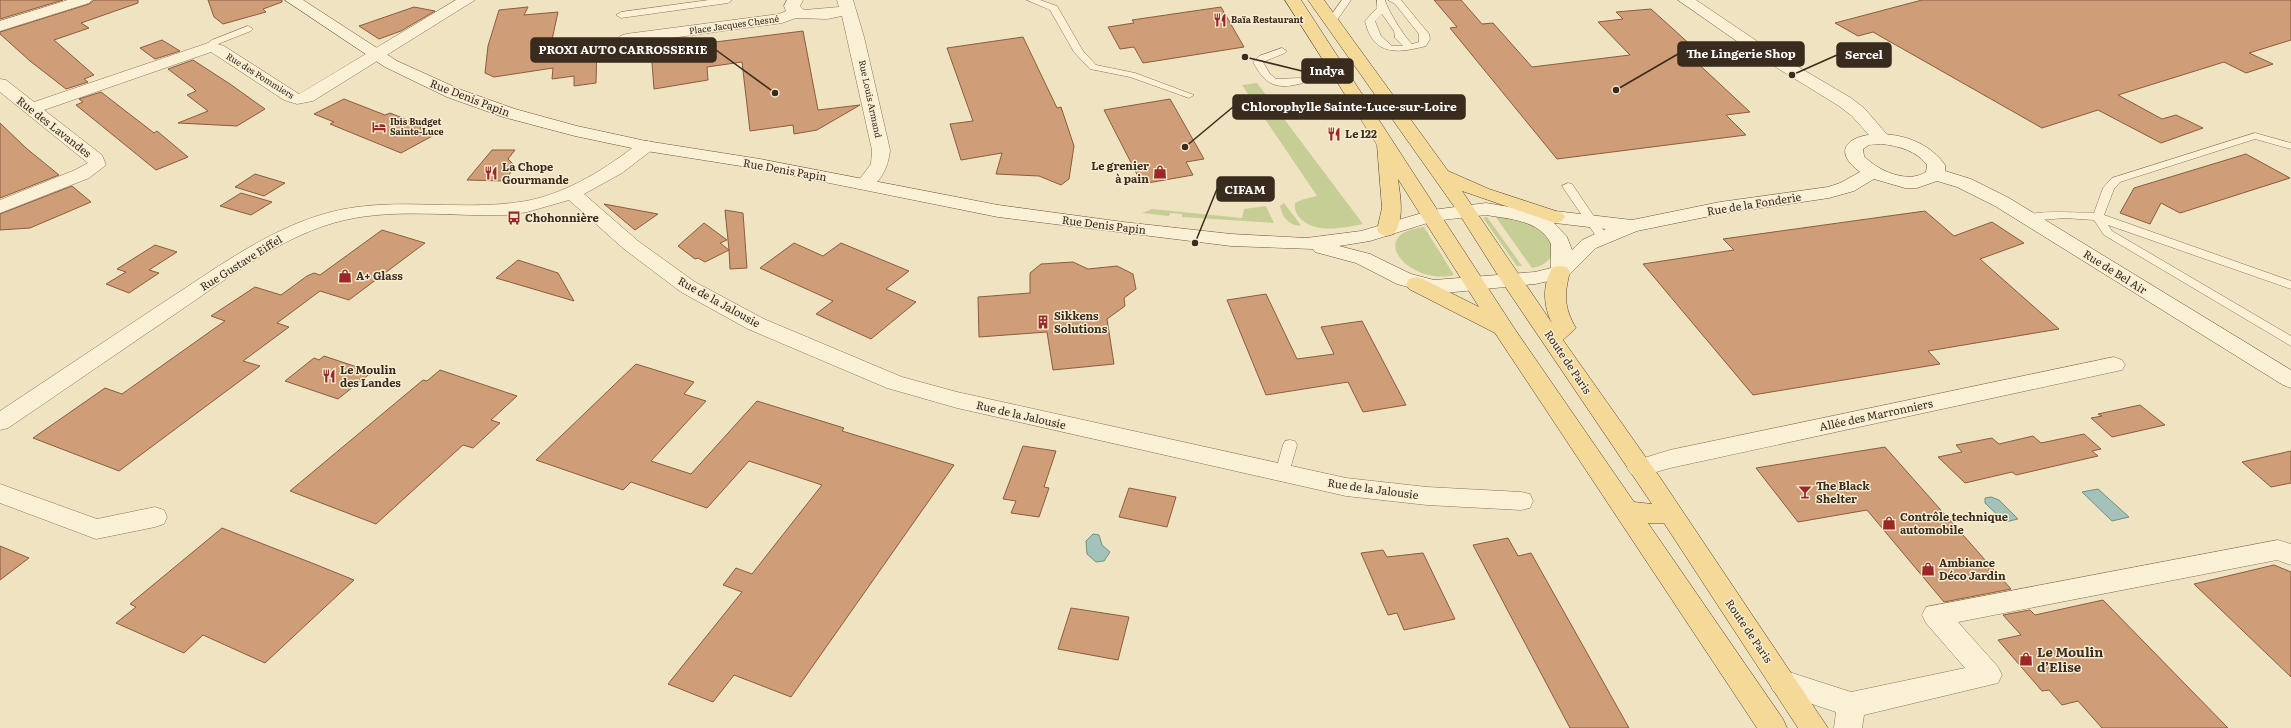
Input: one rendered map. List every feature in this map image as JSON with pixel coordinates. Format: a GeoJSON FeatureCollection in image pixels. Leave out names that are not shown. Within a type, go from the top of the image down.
{"type":"FeatureCollection","features":[{"type":"Feature","properties":{"kind":"main road"},"geometry":{"type":"LineString","coordinates":[[1293,0],[1506,333],[1622,508],[1773,728]]}},
{"type":"Feature","properties":{"kind":"main road","name":"Route de Paris"},"geometry":{"type":"LineString","coordinates":[[1316,0],[1442,174],[1511,280],[1552,337],[1814,728]]}},
{"type":"Feature","properties":{"kind":"main road"},"geometry":{"type":"LineString","coordinates":[[1385,145],[1392,208],[1387,230]]}},
{"type":"Feature","properties":{"kind":"main road"},"geometry":{"type":"LineString","coordinates":[[1442,174],[1482,193],[1555,218]]}},
{"type":"Feature","properties":{"kind":"main road"},"geometry":{"type":"LineString","coordinates":[[1552,337],[1565,328],[1555,310],[1554,298],[1560,272]]}},
{"type":"Feature","properties":{"kind":"main road"},"geometry":{"type":"LineString","coordinates":[[1416,284],[1440,297],[1472,311],[1506,333]]}},
{"type":"Feature","properties":{"kind":"main road"},"geometry":{"type":"LineString","coordinates":[[1622,508],[1638,513],[1671,514]]}},
{"type":"Feature","properties":{"kind":"street"},"geometry":{"type":"LineString","coordinates":[[0,26],[84,0]]}},
{"type":"Feature","properties":{"kind":"street","name":"Rue Denis Papin"},"geometry":{"type":"LineString","coordinates":[[293,0],[375,55],[453,93],[509,113],[575,131],[646,146],[760,164],[998,211],[1071,222],[1231,240],[1306,244]]}},
{"type":"Feature","properties":{"kind":"street","name":"Rue des Pommiers"},"geometry":{"type":"LineString","coordinates":[[31,109],[205,49],[218,49],[297,99],[307,97],[468,0]]}},
{"type":"Feature","properties":{"kind":"street"},"geometry":{"type":"LineString","coordinates":[[1686,0],[1767,55],[1845,102],[1858,112],[1882,139]]}},
{"type":"Feature","properties":{"kind":"street","name":"Place Jacques Chesné"},"geometry":{"type":"LineString","coordinates":[[626,40],[782,18],[795,7],[804,15],[827,14],[846,5]]}},
{"type":"Feature","properties":{"kind":"street","name":"Rue Louis Armand"},"geometry":{"type":"LineString","coordinates":[[846,5],[856,37],[881,150],[880,164],[865,184]]}},
{"type":"Feature","properties":{"kind":"street","name":"Rue des Lavandes"},"geometry":{"type":"LineString","coordinates":[[0,84],[96,159],[97,165],[82,174],[0,207]]}},
{"type":"Feature","properties":{"kind":"street"},"geometry":{"type":"LineString","coordinates":[[1882,139],[1901,142],[1923,152],[1936,165],[1935,174],[1923,181],[1910,182],[1894,180],[1873,172],[1857,161],[1854,155],[1854,148],[1862,141],[1882,139]]}},
{"type":"Feature","properties":{"kind":"street","name":"Rue Gustave Eiffel"},"geometry":{"type":"LineString","coordinates":[[0,422],[237,263],[277,239],[326,219],[386,209],[509,209],[572,193],[607,175],[646,146]]}},
{"type":"Feature","properties":{"kind":"street","name":"Rue de la Fonderie"},"geometry":{"type":"LineString","coordinates":[[1598,229],[1632,226],[1720,208],[1829,192],[1847,187],[1873,172]]}},
{"type":"Feature","properties":{"kind":"street","name":"Rue de Bel Air"},"geometry":{"type":"LineString","coordinates":[[1935,174],[1970,186],[2002,202],[2291,380]]}},
{"type":"Feature","properties":{"kind":"street","name":"Rue de la Jalousie"},"geometry":{"type":"LineString","coordinates":[[572,193],[631,245],[688,287],[756,324],[895,383],[957,400],[1354,488],[1427,496],[1521,501]]}},
{"type":"Feature","properties":{"kind":"street"},"geometry":{"type":"LineString","coordinates":[[1486,210],[1555,218],[1598,229],[1589,244],[1560,272],[1550,276],[1434,287],[1416,284],[1364,258],[1306,244],[1363,237],[1432,216],[1486,210]]}},
{"type":"Feature","properties":{"kind":"street"},"geometry":{"type":"LineString","coordinates":[[1526,215],[1542,223],[1559,239],[1564,249],[1560,272]]}},
{"type":"Feature","properties":{"kind":"street"},"geometry":{"type":"LineString","coordinates":[[1387,230],[1382,246],[1383,254],[1395,273]]}},
{"type":"Feature","properties":{"kind":"street","name":"Allée des Marronniers"},"geometry":{"type":"LineString","coordinates":[[1639,468],[1670,459],[2114,365]]}},
{"type":"Feature","properties":{"kind":"street"},"geometry":{"type":"LineString","coordinates":[[0,494],[96,529],[155,517]]}},
{"type":"Feature","properties":{"kind":"street"},"geometry":{"type":"LineString","coordinates":[[1783,682],[1849,716],[1988,675],[1935,616],[2278,550],[2291,555]]}},
{"type":"Feature","properties":{"kind":"lane"},"geometry":{"type":"LineString","coordinates":[[622,15],[728,0]]}},
{"type":"Feature","properties":{"kind":"lane"},"geometry":{"type":"LineString","coordinates":[[1031,0],[1054,8],[1079,52],[1093,66],[1132,76],[1189,95]]}},
{"type":"Feature","properties":{"kind":"lane"},"geometry":{"type":"LineString","coordinates":[[1332,21],[1347,0]]}},
{"type":"Feature","properties":{"kind":"lane"},"geometry":{"type":"LineString","coordinates":[[1392,0],[1398,2],[1424,34],[1425,39],[1423,44],[1410,48],[1392,49],[1385,46],[1370,27],[1370,21],[1381,4],[1399,31],[1403,41],[1410,48]]}},
{"type":"Feature","properties":{"kind":"lane","name":"Rue des Pommiers"},"geometry":{"type":"LineString","coordinates":[[205,49],[215,42],[248,29]]}},
{"type":"Feature","properties":{"kind":"lane"},"geometry":{"type":"LineString","coordinates":[[1282,51],[1262,58],[1258,62],[1269,81],[1300,81]]}},
{"type":"Feature","properties":{"kind":"lane"},"geometry":{"type":"LineString","coordinates":[[2272,140],[2291,135]]}},
{"type":"Feature","properties":{"kind":"lane"},"geometry":{"type":"LineString","coordinates":[[2098,217],[2109,188],[2116,180],[2255,136],[2291,146]]}},
{"type":"Feature","properties":{"kind":"lane"},"geometry":{"type":"LineString","coordinates":[[1568,186],[1573,196],[1598,229]]}},
{"type":"Feature","properties":{"kind":"lane"},"geometry":{"type":"LineString","coordinates":[[2028,218],[2065,215],[2098,217],[2291,285]]}},
{"type":"Feature","properties":{"kind":"lane"},"geometry":{"type":"LineString","coordinates":[[2098,217],[2108,232],[2291,342]]}},
{"type":"Feature","properties":{"kind":"lane"},"geometry":{"type":"LineString","coordinates":[[1282,473],[1290,445]]}},
{"type":"Feature","properties":{"kind":"green space"},"geometry":{"type":"Polygon","coordinates":[[[1257,83],[1363,224],[1338,228],[1321,228],[1306,223],[1296,213],[1295,203],[1317,196],[1242,85],[1257,83]]]}},
{"type":"Feature","properties":{"kind":"green space"},"geometry":{"type":"Polygon","coordinates":[[[1284,203],[1300,226],[1289,222],[1284,217],[1280,206],[1284,203]]]}},
{"type":"Feature","properties":{"kind":"green space"},"geometry":{"type":"Polygon","coordinates":[[[1266,206],[1274,223],[1182,217],[1182,214],[1170,213],[1169,216],[1142,213],[1152,209],[1242,218],[1244,209],[1266,206]]]}},
{"type":"Feature","properties":{"kind":"green space"},"geometry":{"type":"Polygon","coordinates":[[[1495,216],[1517,219],[1533,224],[1546,232],[1550,237],[1554,253],[1550,259],[1539,266],[1532,268],[1495,216]]]}},
{"type":"Feature","properties":{"kind":"green space"},"geometry":{"type":"Polygon","coordinates":[[[1487,217],[1522,266],[1517,266],[1483,218],[1487,217]]]}},
{"type":"Feature","properties":{"kind":"green space"},"geometry":{"type":"Polygon","coordinates":[[[1424,227],[1454,275],[1438,276],[1422,273],[1409,266],[1400,258],[1396,248],[1397,239],[1406,232],[1424,227]]]}},
{"type":"Feature","properties":{"kind":"water"},"geometry":{"type":"Polygon","coordinates":[[[2098,489],[2129,517],[2112,521],[2082,492],[2098,489]]]}},
{"type":"Feature","properties":{"kind":"water"},"geometry":{"type":"Polygon","coordinates":[[[1991,497],[1999,500],[2018,519],[2005,522],[1985,503],[1985,498],[1991,497]]]}},
{"type":"Feature","properties":{"kind":"water"},"geometry":{"type":"Polygon","coordinates":[[[1093,534],[1099,535],[1102,545],[1110,552],[1104,561],[1096,562],[1087,554],[1086,541],[1093,534]]]}},
{"type":"Feature","properties":{"kind":"building"},"geometry":{"type":"Polygon","coordinates":[[[0,0],[63,0],[0,19],[0,0]]]}},
{"type":"Feature","properties":{"kind":"building"},"geometry":{"type":"Polygon","coordinates":[[[94,0],[138,0],[138,3],[81,23],[89,28],[54,40],[94,75],[84,79],[88,82],[66,89],[30,61],[0,34],[0,32],[89,4],[94,0]]]}},
{"type":"Feature","properties":{"kind":"building"},"geometry":{"type":"Polygon","coordinates":[[[208,0],[282,0],[282,2],[263,9],[266,12],[223,24],[214,17],[208,0]]]}},
{"type":"Feature","properties":{"kind":"building"},"geometry":{"type":"Polygon","coordinates":[[[1434,0],[1461,0],[1482,24],[1493,23],[1532,67],[1630,55],[1598,22],[1623,19],[1616,12],[1651,9],[1704,57],[1692,58],[1750,112],[1726,115],[1746,135],[1557,159],[1450,28],[1457,27],[1434,0]]]}},
{"type":"Feature","properties":{"kind":"building"},"geometry":{"type":"Polygon","coordinates":[[[1922,0],[2291,0],[2291,40],[2249,53],[2273,64],[2246,73],[2224,62],[2118,95],[2162,119],[2176,115],[2203,128],[2161,143],[2098,110],[2042,128],[1873,32],[1858,36],[1835,23],[1922,0]]]}},
{"type":"Feature","properties":{"kind":"building"},"geometry":{"type":"Polygon","coordinates":[[[414,7],[435,11],[401,31],[379,39],[359,26],[414,7]]]}},
{"type":"Feature","properties":{"kind":"building"},"geometry":{"type":"Polygon","coordinates":[[[528,7],[524,15],[558,12],[550,49],[597,42],[596,83],[574,86],[574,76],[552,79],[553,68],[494,77],[485,73],[488,46],[499,10],[528,7]]]}},
{"type":"Feature","properties":{"kind":"building"},"geometry":{"type":"Polygon","coordinates":[[[1221,7],[1244,47],[1143,63],[1134,47],[1120,49],[1108,27],[1134,23],[1132,20],[1221,7]]]}},
{"type":"Feature","properties":{"kind":"building"},"geometry":{"type":"Polygon","coordinates":[[[803,31],[818,110],[860,105],[817,130],[794,134],[793,125],[750,131],[742,62],[707,67],[708,80],[654,89],[651,50],[803,31]]]}},
{"type":"Feature","properties":{"kind":"building"},"geometry":{"type":"Polygon","coordinates":[[[1023,37],[1057,108],[1061,107],[1074,146],[1069,179],[1061,185],[1039,176],[996,174],[1002,153],[961,160],[950,124],[973,121],[947,48],[1023,37]]]}},
{"type":"Feature","properties":{"kind":"building"},"geometry":{"type":"Polygon","coordinates":[[[162,40],[180,51],[155,59],[140,48],[162,40]]]}},
{"type":"Feature","properties":{"kind":"building"},"geometry":{"type":"Polygon","coordinates":[[[193,60],[265,109],[237,126],[178,123],[208,111],[187,95],[196,91],[168,69],[193,60]]]}},
{"type":"Feature","properties":{"kind":"building"},"geometry":{"type":"Polygon","coordinates":[[[101,92],[154,133],[157,131],[188,157],[156,170],[76,105],[83,102],[79,99],[101,92]]]}},
{"type":"Feature","properties":{"kind":"building","name":"Ibis Budget Sainte-Luce"},"geometry":{"type":"Polygon","coordinates":[[[344,99],[385,115],[390,113],[423,126],[420,128],[436,134],[401,153],[330,124],[334,122],[314,114],[344,99]]]}},
{"type":"Feature","properties":{"kind":"building"},"geometry":{"type":"Polygon","coordinates":[[[1170,99],[1204,159],[1186,162],[1193,175],[1142,184],[1104,110],[1170,99]]]}},
{"type":"Feature","properties":{"kind":"building"},"geometry":{"type":"Polygon","coordinates":[[[0,123],[26,148],[59,175],[0,198],[0,123]]]}},
{"type":"Feature","properties":{"kind":"building","name":"La Chope Gourmande"},"geometry":{"type":"Polygon","coordinates":[[[492,150],[515,150],[508,159],[515,166],[505,181],[467,180],[492,150]]]}},
{"type":"Feature","properties":{"kind":"building"},"geometry":{"type":"Polygon","coordinates":[[[2246,154],[2290,178],[2180,213],[2161,203],[2150,224],[2120,213],[2134,188],[2246,154]]]}},
{"type":"Feature","properties":{"kind":"building"},"geometry":{"type":"Polygon","coordinates":[[[255,174],[285,183],[264,196],[235,187],[255,174]]]}},
{"type":"Feature","properties":{"kind":"building"},"geometry":{"type":"Polygon","coordinates":[[[72,186],[91,202],[30,228],[0,230],[0,214],[72,186]]]}},
{"type":"Feature","properties":{"kind":"building"},"geometry":{"type":"Polygon","coordinates":[[[241,193],[272,202],[251,215],[220,206],[241,193]]]}},
{"type":"Feature","properties":{"kind":"building"},"geometry":{"type":"Polygon","coordinates":[[[604,204],[658,214],[635,230],[604,204]]]}},
{"type":"Feature","properties":{"kind":"building"},"geometry":{"type":"Polygon","coordinates":[[[725,210],[743,213],[747,268],[730,269],[725,210]]]}},
{"type":"Feature","properties":{"kind":"building"},"geometry":{"type":"Polygon","coordinates":[[[1925,211],[1954,236],[1992,222],[2024,243],[1980,259],[2059,329],[1928,351],[1940,364],[1753,395],[1643,264],[1734,250],[1723,239],[1925,211]]]}},
{"type":"Feature","properties":{"kind":"building"},"geometry":{"type":"Polygon","coordinates":[[[704,223],[727,240],[720,243],[729,250],[705,262],[698,258],[695,259],[678,246],[704,223]]]}},
{"type":"Feature","properties":{"kind":"building"},"geometry":{"type":"Polygon","coordinates":[[[382,230],[425,243],[349,300],[320,291],[277,323],[289,327],[243,361],[260,366],[119,471],[33,438],[105,388],[122,394],[225,321],[211,316],[255,287],[281,295],[307,276],[314,273],[320,275],[382,230]]]}},
{"type":"Feature","properties":{"kind":"building"},"geometry":{"type":"Polygon","coordinates":[[[794,243],[823,256],[841,243],[909,271],[886,289],[916,302],[871,339],[816,314],[833,301],[760,268],[794,243]]]}},
{"type":"Feature","properties":{"kind":"building"},"geometry":{"type":"Polygon","coordinates":[[[155,245],[177,252],[149,270],[159,273],[129,293],[106,284],[126,272],[117,269],[155,245]]]}},
{"type":"Feature","properties":{"kind":"building"},"geometry":{"type":"Polygon","coordinates":[[[518,260],[558,273],[574,301],[496,278],[518,260]]]}},
{"type":"Feature","properties":{"kind":"building","name":"Sikkens Solutions"},"geometry":{"type":"Polygon","coordinates":[[[1073,262],[1088,269],[1117,266],[1133,274],[1136,289],[1124,298],[1125,306],[1107,319],[1114,364],[1053,370],[1047,332],[979,337],[978,297],[1030,293],[1030,273],[1041,264],[1073,262]]]}},
{"type":"Feature","properties":{"kind":"building"},"geometry":{"type":"Polygon","coordinates":[[[1266,294],[1297,359],[1334,354],[1321,327],[1362,321],[1406,405],[1363,412],[1348,382],[1266,395],[1227,300],[1266,294]]]}},
{"type":"Feature","properties":{"kind":"building","name":"Le Moulin des Landes"},"geometry":{"type":"Polygon","coordinates":[[[324,356],[372,372],[338,399],[285,381],[314,358],[319,360],[324,356]]]}},
{"type":"Feature","properties":{"kind":"building"},"geometry":{"type":"Polygon","coordinates":[[[636,364],[694,382],[684,394],[706,401],[651,461],[691,474],[757,401],[844,428],[842,431],[954,465],[791,697],[734,675],[713,702],[668,684],[742,592],[723,585],[736,568],[752,574],[822,485],[749,461],[707,508],[631,482],[623,490],[536,460],[636,364]]]}},
{"type":"Feature","properties":{"kind":"building"},"geometry":{"type":"Polygon","coordinates":[[[440,370],[517,396],[491,420],[500,423],[473,448],[463,445],[376,524],[290,491],[423,380],[427,381],[440,370]]]}},
{"type":"Feature","properties":{"kind":"building"},"geometry":{"type":"Polygon","coordinates":[[[2140,405],[2165,425],[2112,437],[2091,418],[2102,416],[2098,414],[2140,405]]]}},
{"type":"Feature","properties":{"kind":"building"},"geometry":{"type":"Polygon","coordinates":[[[2084,434],[2101,449],[2092,451],[2098,456],[2016,475],[2012,472],[1965,483],[1938,457],[1962,452],[1956,445],[1992,438],[1999,444],[2033,436],[2041,443],[2084,434]]]}},
{"type":"Feature","properties":{"kind":"building"},"geometry":{"type":"Polygon","coordinates":[[[1023,446],[1056,451],[1044,487],[1049,488],[1039,517],[1011,513],[1016,501],[1003,499],[1023,446]]]}},
{"type":"Feature","properties":{"kind":"building"},"geometry":{"type":"Polygon","coordinates":[[[1885,447],[2011,589],[1944,602],[1867,510],[1798,522],[1756,468],[1885,447]]]}},
{"type":"Feature","properties":{"kind":"building"},"geometry":{"type":"Polygon","coordinates":[[[2291,451],[2291,483],[2271,487],[2242,462],[2291,451]]]}},
{"type":"Feature","properties":{"kind":"building"},"geometry":{"type":"Polygon","coordinates":[[[1129,488],[1176,497],[1167,527],[1119,517],[1129,488]]]}},
{"type":"Feature","properties":{"kind":"building"},"geometry":{"type":"Polygon","coordinates":[[[222,528],[354,580],[265,663],[203,635],[184,653],[116,623],[136,607],[130,604],[222,528]]]}},
{"type":"Feature","properties":{"kind":"building"},"geometry":{"type":"Polygon","coordinates":[[[1508,538],[1518,556],[1531,553],[1629,728],[1570,728],[1473,545],[1508,538]]]}},
{"type":"Feature","properties":{"kind":"building"},"geometry":{"type":"Polygon","coordinates":[[[0,546],[29,558],[0,580],[0,546]]]}},
{"type":"Feature","properties":{"kind":"building"},"geometry":{"type":"Polygon","coordinates":[[[1383,550],[1387,557],[1423,553],[1455,619],[1404,630],[1397,613],[1388,615],[1361,553],[1383,550]]]}},
{"type":"Feature","properties":{"kind":"building"},"geometry":{"type":"Polygon","coordinates":[[[2274,565],[2291,572],[2291,677],[2194,584],[2274,565]]]}},
{"type":"Feature","properties":{"kind":"building"},"geometry":{"type":"Polygon","coordinates":[[[2103,600],[2228,728],[2102,728],[2078,701],[2062,705],[2049,690],[2042,691],[1998,640],[2021,635],[2003,615],[2030,610],[2035,615],[2103,600]]]}},
{"type":"Feature","properties":{"kind":"building"},"geometry":{"type":"Polygon","coordinates":[[[1071,608],[1129,617],[1118,660],[1058,649],[1071,608]]]}},
{"type":"Feature","properties":{"kind":"place","name":"Baïa Restaurant"},"geometry":{"type":"Point","coordinates":[1220,20]}},
{"type":"Feature","properties":{"kind":"place","name":"Indya"},"geometry":{"type":"Point","coordinates":[1245,57]}},
{"type":"Feature","properties":{"kind":"place","name":"Sercel"},"geometry":{"type":"Point","coordinates":[1792,75]}},
{"type":"Feature","properties":{"kind":"place","name":"The Lingerie Shop"},"geometry":{"type":"Point","coordinates":[1616,90]}},
{"type":"Feature","properties":{"kind":"place","name":"PROXI AUTO CARROSSERIE"},"geometry":{"type":"Point","coordinates":[775,93]}},
{"type":"Feature","properties":{"kind":"place","name":"Ibis Budget Sainte-Luce"},"geometry":{"type":"Point","coordinates":[379,127]}},
{"type":"Feature","properties":{"kind":"place","name":"Le 122"},"geometry":{"type":"Point","coordinates":[1334,134]}},
{"type":"Feature","properties":{"kind":"place","name":"Chlorophylle Sainte-Luce-sur-Loire"},"geometry":{"type":"Point","coordinates":[1185,147]}},
{"type":"Feature","properties":{"kind":"place","name":"Le grenier à pain"},"geometry":{"type":"Point","coordinates":[1160,172]}},
{"type":"Feature","properties":{"kind":"place","name":"La Chope Gourmande"},"geometry":{"type":"Point","coordinates":[491,173]}},
{"type":"Feature","properties":{"kind":"place","name":"Chohonnière"},"geometry":{"type":"Point","coordinates":[514,218]}},
{"type":"Feature","properties":{"kind":"place","name":"CIFAM"},"geometry":{"type":"Point","coordinates":[1195,243]}},
{"type":"Feature","properties":{"kind":"place","name":"A+ Glass"},"geometry":{"type":"Point","coordinates":[345,276]}},
{"type":"Feature","properties":{"kind":"place","name":"Sikkens Solutions"},"geometry":{"type":"Point","coordinates":[1043,322]}},
{"type":"Feature","properties":{"kind":"place","name":"Le Moulin des Landes"},"geometry":{"type":"Point","coordinates":[329,376]}},
{"type":"Feature","properties":{"kind":"place","name":"The Black Shelter"},"geometry":{"type":"Point","coordinates":[1805,492]}},
{"type":"Feature","properties":{"kind":"place","name":"Contrôle technique automobile"},"geometry":{"type":"Point","coordinates":[1889,523]}},
{"type":"Feature","properties":{"kind":"place","name":"Ambiance Déco Jardin"},"geometry":{"type":"Point","coordinates":[1928,569]}},
{"type":"Feature","properties":{"kind":"place","name":"Le Moulin d’Elise"},"geometry":{"type":"Point","coordinates":[2026,659]}}]}
